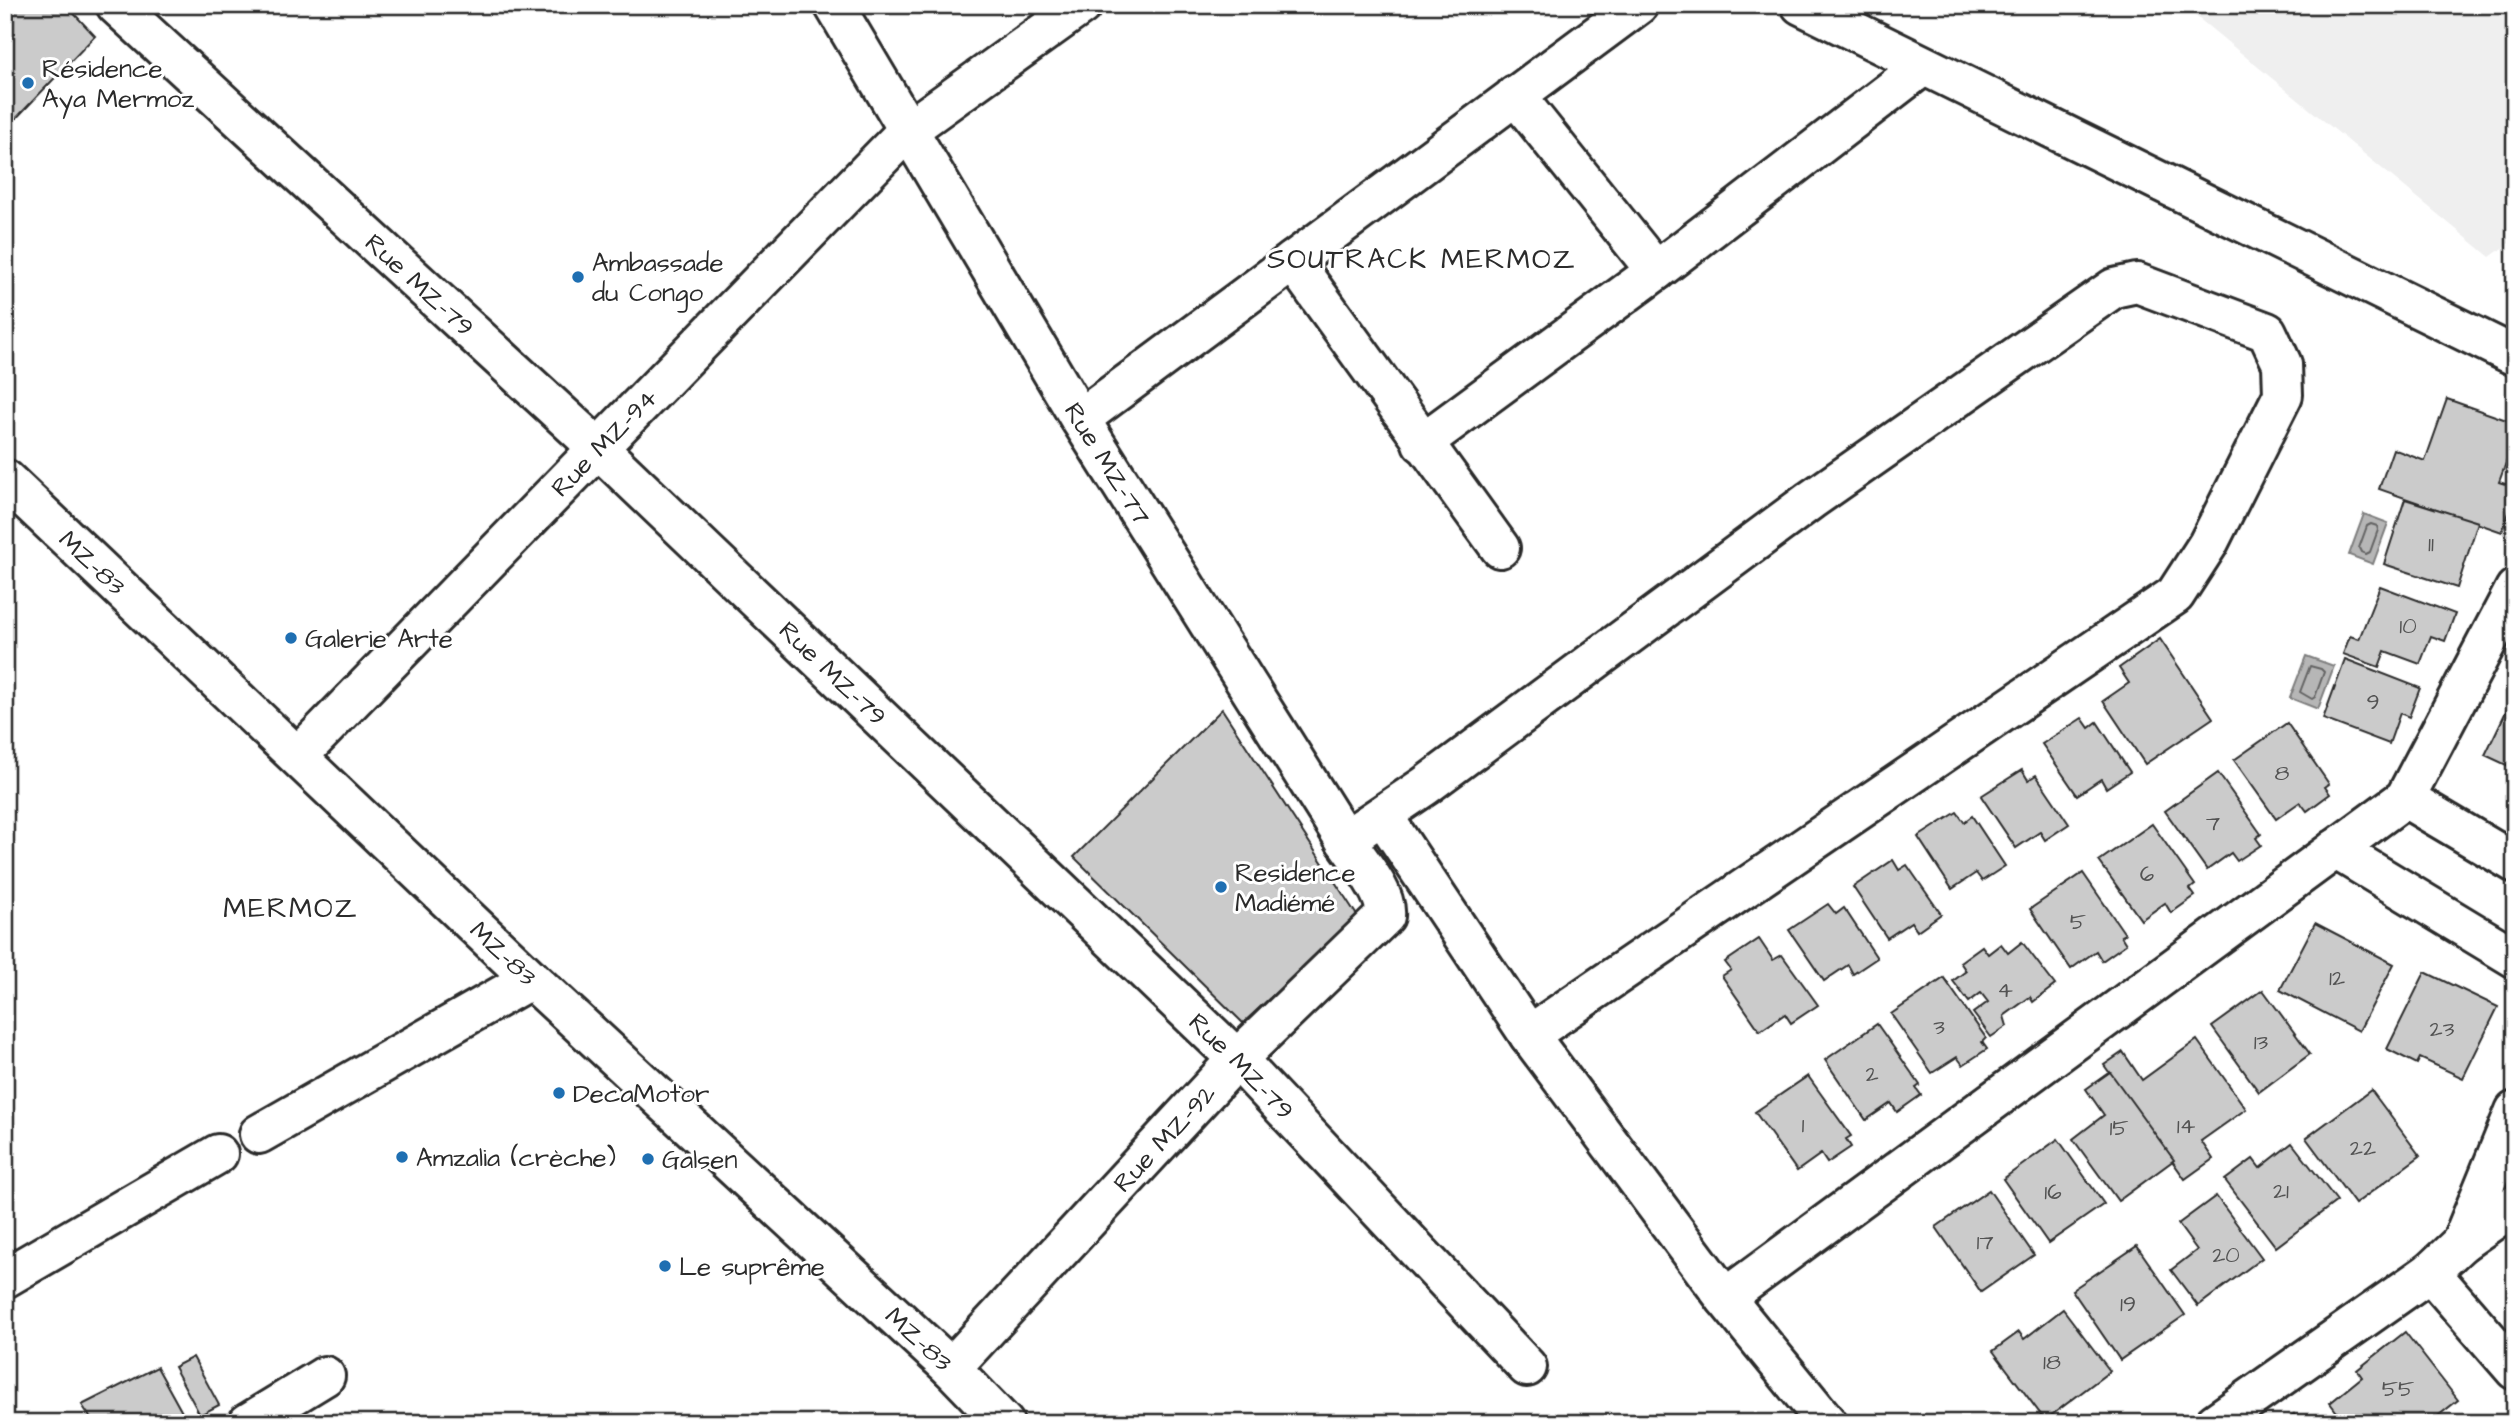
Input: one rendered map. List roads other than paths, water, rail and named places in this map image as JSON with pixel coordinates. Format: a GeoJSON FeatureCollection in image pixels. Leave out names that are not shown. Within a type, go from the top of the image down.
{"type":"FeatureCollection","features":[{"type":"Feature","properties":{"kind":"street","name":"Rue MZ-79"},"geometry":{"type":"LineString","coordinates":[[116,5],[599,449],[1237,1059],[1527,1367]]}},
{"type":"Feature","properties":{"kind":"street","name":"Rue MZ-77"},"geometry":{"type":"LineString","coordinates":[[834,5],[1080,419],[1382,895],[1386,908],[1385,916]]}},
{"type":"Feature","properties":{"kind":"street","name":"Rue MZ-94"},"geometry":{"type":"LineString","coordinates":[[298,756],[908,130],[1082,5]]}},
{"type":"Feature","properties":{"kind":"street"},"geometry":{"type":"LineString","coordinates":[[1080,419],[1638,5]]}},
{"type":"Feature","properties":{"kind":"street"},"geometry":{"type":"LineString","coordinates":[[1801,5],[2515,356]]}},
{"type":"Feature","properties":{"kind":"street"},"geometry":{"type":"LineString","coordinates":[[1422,443],[1656,271],[1923,66]]}},
{"type":"Feature","properties":{"kind":"street"},"geometry":{"type":"LineString","coordinates":[[1515,95],[1656,271]]}},
{"type":"Feature","properties":{"kind":"street"},"geometry":{"type":"LineString","coordinates":[[1293,261],[1500,548]]}},
{"type":"Feature","properties":{"kind":"street"},"geometry":{"type":"LineString","coordinates":[[1345,840],[1383,816],[1811,500],[2114,288],[2137,283],[2267,332],[2282,364],[2283,395],[2208,544],[2175,595],[1530,1035]]}},
{"type":"Feature","properties":{"kind":"street","name":"MZ-83"},"geometry":{"type":"LineString","coordinates":[[5,479],[531,979],[951,1368],[999,1421]]}},
{"type":"Feature","properties":{"kind":"street"},"geometry":{"type":"LineString","coordinates":[[1725,1298],[2404,798],[2515,589]]}},
{"type":"Feature","properties":{"kind":"street"},"geometry":{"type":"LineString","coordinates":[[2404,798],[2515,863]]}},
{"type":"Feature","properties":{"kind":"street"},"geometry":{"type":"LineString","coordinates":[[1383,816],[1530,1035],[1725,1298],[1827,1423]]}},
{"type":"Feature","properties":{"kind":"street"},"geometry":{"type":"LineString","coordinates":[[2335,849],[2515,958]]}},
{"type":"Feature","properties":{"kind":"street","name":"Rue MZ-92"},"geometry":{"type":"LineString","coordinates":[[951,1368],[1237,1059],[1385,916]]}},
{"type":"Feature","properties":{"kind":"street"},"geometry":{"type":"LineString","coordinates":[[259,1134],[531,979]]}},
{"type":"Feature","properties":{"kind":"street"},"geometry":{"type":"LineString","coordinates":[[2461,1243],[2505,1159],[2515,1111]]}},
{"type":"Feature","properties":{"kind":"street"},"geometry":{"type":"LineString","coordinates":[[5,1278],[218,1154]]}},
{"type":"Feature","properties":{"kind":"street"},"geometry":{"type":"LineString","coordinates":[[2216,1423],[2430,1272],[2461,1243],[2515,1205]]}},
{"type":"Feature","properties":{"kind":"street"},"geometry":{"type":"LineString","coordinates":[[2430,1272],[2515,1370]]}},
{"type":"Feature","properties":{"kind":"street"},"geometry":{"type":"LineString","coordinates":[[248,1423],[325,1376]]}},
{"type":"Feature","properties":{"kind":"water"},"geometry":{"type":"Polygon","coordinates":[[[2364,514],[2388,523],[2373,564],[2349,555],[2364,514]]]}},
{"type":"Feature","properties":{"kind":"water"},"geometry":{"type":"Polygon","coordinates":[[[2306,656],[2334,666],[2318,709],[2290,698],[2306,656]]]}},
{"type":"Feature","properties":{"kind":"place","name":"Résidence Aya Mermoz"},"geometry":{"type":"Point","coordinates":[28,83]}},
{"type":"Feature","properties":{"kind":"place","name":"Ambassade du Congo"},"geometry":{"type":"Point","coordinates":[578,277]}},
{"type":"Feature","properties":{"kind":"place","name":"Galerie Arte"},"geometry":{"type":"Point","coordinates":[291,638]}},
{"type":"Feature","properties":{"kind":"place","name":"Residence Madiémé"},"geometry":{"type":"Point","coordinates":[1221,887]}},
{"type":"Feature","properties":{"kind":"place","name":"DecaMotor"},"geometry":{"type":"Point","coordinates":[559,1093]}},
{"type":"Feature","properties":{"kind":"place","name":"Amzalia (crèche)"},"geometry":{"type":"Point","coordinates":[402,1157]}},
{"type":"Feature","properties":{"kind":"place","name":"Galsen"},"geometry":{"type":"Point","coordinates":[648,1159]}},
{"type":"Feature","properties":{"kind":"place","name":"Le suprême"},"geometry":{"type":"Point","coordinates":[665,1266]}},
{"type":"Feature","properties":{"kind":"district","name":"SOUTRACK MERMOZ"},"geometry":{"type":"Point","coordinates":[1422,258]}},
{"type":"Feature","properties":{"kind":"district","name":"MERMOZ"},"geometry":{"type":"Point","coordinates":[291,907]}}]}
